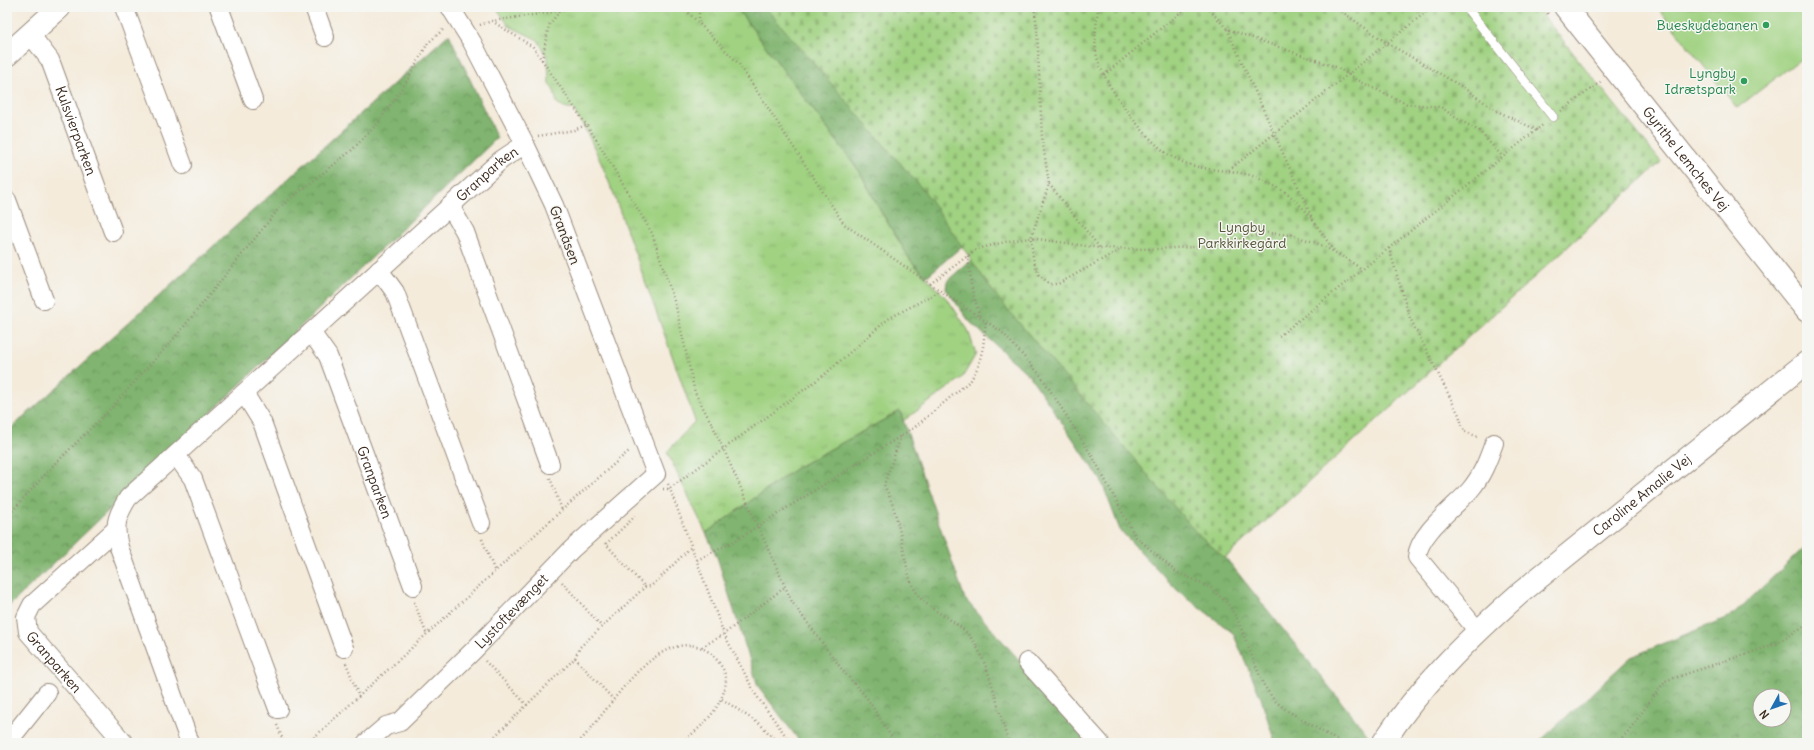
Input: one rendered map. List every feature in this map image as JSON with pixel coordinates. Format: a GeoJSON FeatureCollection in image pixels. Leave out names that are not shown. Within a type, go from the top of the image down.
{"type":"FeatureCollection","features":[{"type":"Feature","properties":{"kind":"street"},"geometry":{"type":"LineString","coordinates":[[7,55],[60,7]]}},
{"type":"Feature","properties":{"kind":"street"},"geometry":{"type":"LineString","coordinates":[[124,7],[183,165]]}},
{"type":"Feature","properties":{"kind":"street"},"geometry":{"type":"LineString","coordinates":[[219,7],[253,100]]}},
{"type":"Feature","properties":{"kind":"street"},"geometry":{"type":"LineString","coordinates":[[314,7],[325,37]]}},
{"type":"Feature","properties":{"kind":"street","name":"Gyrithe Lemches Vej"},"geometry":{"type":"LineString","coordinates":[[1565,7],[1807,311]]}},
{"type":"Feature","properties":{"kind":"street","name":"Granåsen"},"geometry":{"type":"LineString","coordinates":[[457,19],[472,42],[525,144],[554,205],[642,438],[661,478]]}},
{"type":"Feature","properties":{"kind":"street","name":"Kulsvierparken"},"geometry":{"type":"LineString","coordinates":[[30,34],[50,60],[113,232]]}},
{"type":"Feature","properties":{"kind":"street","name":"Granparken"},"geometry":{"type":"LineString","coordinates":[[190,743],[119,547],[116,530],[119,513],[128,498],[500,160],[525,144]]}},
{"type":"Feature","properties":{"kind":"street"},"geometry":{"type":"LineString","coordinates":[[7,200],[44,300]]}},
{"type":"Feature","properties":{"kind":"street","name":"Granparken"},"geometry":{"type":"LineString","coordinates":[[450,206],[465,232],[550,464]]}},
{"type":"Feature","properties":{"kind":"street"},"geometry":{"type":"LineString","coordinates":[[379,270],[395,292],[481,523]]}},
{"type":"Feature","properties":{"kind":"street","name":"Granparken"},"geometry":{"type":"LineString","coordinates":[[311,332],[328,356],[413,586]]}},
{"type":"Feature","properties":{"kind":"street","name":"Caroline Amalie Vej"},"geometry":{"type":"LineString","coordinates":[[1383,743],[1400,716],[1477,630],[1525,589],[1807,362]]}},
{"type":"Feature","properties":{"kind":"street"},"geometry":{"type":"LineString","coordinates":[[244,393],[262,422],[344,648]]}},
{"type":"Feature","properties":{"kind":"street"},"geometry":{"type":"LineString","coordinates":[[1477,630],[1416,557],[1417,549],[1427,534],[1471,489],[1487,465],[1494,444]]}},
{"type":"Feature","properties":{"kind":"street"},"geometry":{"type":"LineString","coordinates":[[176,455],[193,479],[278,709]]}},
{"type":"Feature","properties":{"kind":"street","name":"Lystoftevænget"},"geometry":{"type":"LineString","coordinates":[[366,743],[386,726],[400,722],[474,650],[551,570],[593,530],[661,478]]}},
{"type":"Feature","properties":{"kind":"street","name":"Granparken"},"geometry":{"type":"LineString","coordinates":[[116,530],[32,605],[26,617],[28,632],[124,743]]}},
{"type":"Feature","properties":{"kind":"street"},"geometry":{"type":"LineString","coordinates":[[1027,662],[1100,743]]}},
{"type":"Feature","properties":{"kind":"street"},"geometry":{"type":"LineString","coordinates":[[7,743],[47,693]]}},
{"type":"Feature","properties":{"kind":"lane"},"geometry":{"type":"LineString","coordinates":[[1466,7],[1553,117]]}},
{"type":"Feature","properties":{"kind":"path"},"geometry":{"type":"LineString","coordinates":[[7,517],[48,471],[111,408],[177,335],[281,206],[351,152],[378,123],[406,82],[428,43],[441,31],[457,19],[492,21],[560,11],[570,7]]}},
{"type":"Feature","properties":{"kind":"path"},"geometry":{"type":"LineString","coordinates":[[684,7],[739,64],[844,224],[1002,332],[1041,376],[1094,459],[1135,536],[1175,571],[1211,588],[1227,603],[1237,618],[1263,684],[1274,700],[1286,710],[1342,743]]}},
{"type":"Feature","properties":{"kind":"path"},"geometry":{"type":"LineString","coordinates":[[699,7],[699,23]]}},
{"type":"Feature","properties":{"kind":"path"},"geometry":{"type":"LineString","coordinates":[[1034,7],[1037,27],[1042,138],[1049,184],[1031,238],[1033,258],[1039,275],[1050,284],[1058,284],[1122,248]]}},
{"type":"Feature","properties":{"kind":"path"},"geometry":{"type":"LineString","coordinates":[[1098,7],[1095,30],[1096,52],[1104,75],[1121,102],[1145,132],[1169,155],[1189,164],[1228,170],[1262,180],[1291,197],[1314,222],[1334,251]]}},
{"type":"Feature","properties":{"kind":"path"},"geometry":{"type":"LineString","coordinates":[[1104,75],[1187,7]]}},
{"type":"Feature","properties":{"kind":"path"},"geometry":{"type":"LineString","coordinates":[[1207,7],[1227,29],[1314,222]]}},
{"type":"Feature","properties":{"kind":"path"},"geometry":{"type":"LineString","coordinates":[[1334,7],[1388,43],[1461,86],[1497,111],[1537,130]]}},
{"type":"Feature","properties":{"kind":"path"},"geometry":{"type":"LineString","coordinates":[[1228,170],[1432,7]]}},
{"type":"Feature","properties":{"kind":"path"},"geometry":{"type":"LineString","coordinates":[[542,60],[549,25],[560,11]]}},
{"type":"Feature","properties":{"kind":"path"},"geometry":{"type":"LineString","coordinates":[[492,21],[533,47],[586,125],[652,233],[676,307],[695,393],[713,426],[792,602],[843,671],[867,698],[895,743]]}},
{"type":"Feature","properties":{"kind":"path"},"geometry":{"type":"LineString","coordinates":[[1227,29],[1336,66],[1348,74],[1408,104],[1441,107],[1456,118],[1479,131],[1503,157]]}},
{"type":"Feature","properties":{"kind":"path"},"geometry":{"type":"LineString","coordinates":[[1279,336],[1553,117],[1616,72]]}},
{"type":"Feature","properties":{"kind":"path"},"geometry":{"type":"LineString","coordinates":[[525,144],[540,135],[574,130],[586,125]]}},
{"type":"Feature","properties":{"kind":"path"},"geometry":{"type":"LineString","coordinates":[[1049,184],[1100,248]]}},
{"type":"Feature","properties":{"kind":"path"},"geometry":{"type":"LineString","coordinates":[[930,284],[977,249],[990,245],[1031,238],[1100,248],[1156,249],[1210,246],[1267,233],[1291,234],[1334,251],[1362,269]]}},
{"type":"Feature","properties":{"kind":"path"},"geometry":{"type":"LineString","coordinates":[[1389,248],[1409,316],[1459,414],[1464,432],[1494,444]]}},
{"type":"Feature","properties":{"kind":"path"},"geometry":{"type":"LineString","coordinates":[[968,256],[972,290],[980,318]]}},
{"type":"Feature","properties":{"kind":"path"},"geometry":{"type":"LineString","coordinates":[[669,489],[824,375],[888,319],[940,291]]}},
{"type":"Feature","properties":{"kind":"path"},"geometry":{"type":"LineString","coordinates":[[697,560],[733,542],[915,427],[971,380],[978,367],[983,347],[986,321]]}},
{"type":"Feature","properties":{"kind":"path"},"geometry":{"type":"LineString","coordinates":[[901,436],[884,485],[892,501],[908,575],[916,593],[929,606],[952,620],[966,632],[978,647],[990,679],[1008,741],[1010,743]]}},
{"type":"Feature","properties":{"kind":"path"},"geometry":{"type":"LineString","coordinates":[[308,743],[642,438]]}},
{"type":"Feature","properties":{"kind":"path"},"geometry":{"type":"LineString","coordinates":[[550,464],[547,471],[562,510]]}},
{"type":"Feature","properties":{"kind":"path"},"geometry":{"type":"LineString","coordinates":[[661,478],[669,489],[692,546],[724,634],[756,695],[791,743]]}},
{"type":"Feature","properties":{"kind":"path"},"geometry":{"type":"LineString","coordinates":[[481,523],[479,531],[495,572]]}},
{"type":"Feature","properties":{"kind":"path"},"geometry":{"type":"LineString","coordinates":[[593,530],[646,587]]}},
{"type":"Feature","properties":{"kind":"path"},"geometry":{"type":"LineString","coordinates":[[492,743],[493,738],[575,658],[580,647],[646,587],[651,586],[657,581],[692,546]]}},
{"type":"Feature","properties":{"kind":"path"},"geometry":{"type":"LineString","coordinates":[[551,570],[602,627]]}},
{"type":"Feature","properties":{"kind":"path"},"geometry":{"type":"LineString","coordinates":[[413,586],[410,592],[427,635]]}},
{"type":"Feature","properties":{"kind":"path"},"geometry":{"type":"LineString","coordinates":[[702,647],[724,634],[785,587]]}},
{"type":"Feature","properties":{"kind":"path"},"geometry":{"type":"LineString","coordinates":[[1616,743],[1627,733],[1665,681],[1776,644],[1807,624]]}},
{"type":"Feature","properties":{"kind":"path"},"geometry":{"type":"LineString","coordinates":[[578,743],[634,675],[659,655],[677,647],[691,644],[702,647],[712,654],[721,665],[726,678],[722,699],[702,725],[679,743]]}},
{"type":"Feature","properties":{"kind":"path"},"geometry":{"type":"LineString","coordinates":[[344,648],[343,654],[358,697]]}},
{"type":"Feature","properties":{"kind":"path"},"geometry":{"type":"LineString","coordinates":[[474,650],[527,705]]}},
{"type":"Feature","properties":{"kind":"path"},"geometry":{"type":"LineString","coordinates":[[575,658],[613,699]]}},
{"type":"Feature","properties":{"kind":"path"},"geometry":{"type":"LineString","coordinates":[[722,699],[761,725],[778,743]]}},
{"type":"Feature","properties":{"kind":"path"},"geometry":{"type":"LineString","coordinates":[[493,738],[497,743]]}},
{"type":"Feature","properties":{"kind":"green space"},"geometry":{"type":"Polygon","coordinates":[[[496,7],[736,7],[860,172],[880,210],[911,261],[949,301],[968,330],[976,354],[962,378],[903,421],[900,411],[798,467],[706,533],[667,452],[695,421],[606,175],[583,125],[573,109],[563,107],[557,103],[554,91],[549,83],[548,59],[538,40],[509,26],[496,7]]]}},
{"type":"Feature","properties":{"kind":"green space"},"geometry":{"type":"Polygon","coordinates":[[[736,7],[980,7],[967,242],[926,277],[911,261],[880,210],[860,172],[736,7]]]}},
{"type":"Feature","properties":{"kind":"green space","name":"Lyngby Parkkirkegård"},"geometry":{"type":"Polygon","coordinates":[[[765,7],[1536,7],[1661,162],[1225,558],[1195,531],[994,293],[925,192],[765,7]]]}},
{"type":"Feature","properties":{"kind":"green space","name":"Lyngby Idrætspark"},"geometry":{"type":"Polygon","coordinates":[[[1657,7],[1807,7],[1807,54],[1737,108],[1657,7]]]}},
{"type":"Feature","properties":{"kind":"green space"},"geometry":{"type":"Polygon","coordinates":[[[449,34],[497,138],[7,608],[7,432],[449,34]]]}},
{"type":"Feature","properties":{"kind":"green space"},"geometry":{"type":"Polygon","coordinates":[[[1661,162],[1225,557],[1371,739],[1368,743],[1275,743],[1261,698],[1233,633],[1177,590],[1120,530],[1101,480],[1030,376],[969,321],[946,289],[947,281],[979,253],[1661,162]]]}},
{"type":"Feature","properties":{"kind":"green space"},"geometry":{"type":"Polygon","coordinates":[[[900,411],[965,599],[1093,743],[801,743],[758,686],[717,557],[706,533],[798,467],[900,411]]]}},
{"type":"Feature","properties":{"kind":"green space"},"geometry":{"type":"Polygon","coordinates":[[[1807,545],[1807,743],[1538,743],[1631,657],[1733,615],[1807,545]]]}},
{"type":"Feature","properties":{"kind":"place","name":"Bueskydebanen"},"geometry":{"type":"Point","coordinates":[1766,25]}},
{"type":"Feature","properties":{"kind":"place","name":"Lyngby Idrætspark"},"geometry":{"type":"Point","coordinates":[1744,81]}}]}
